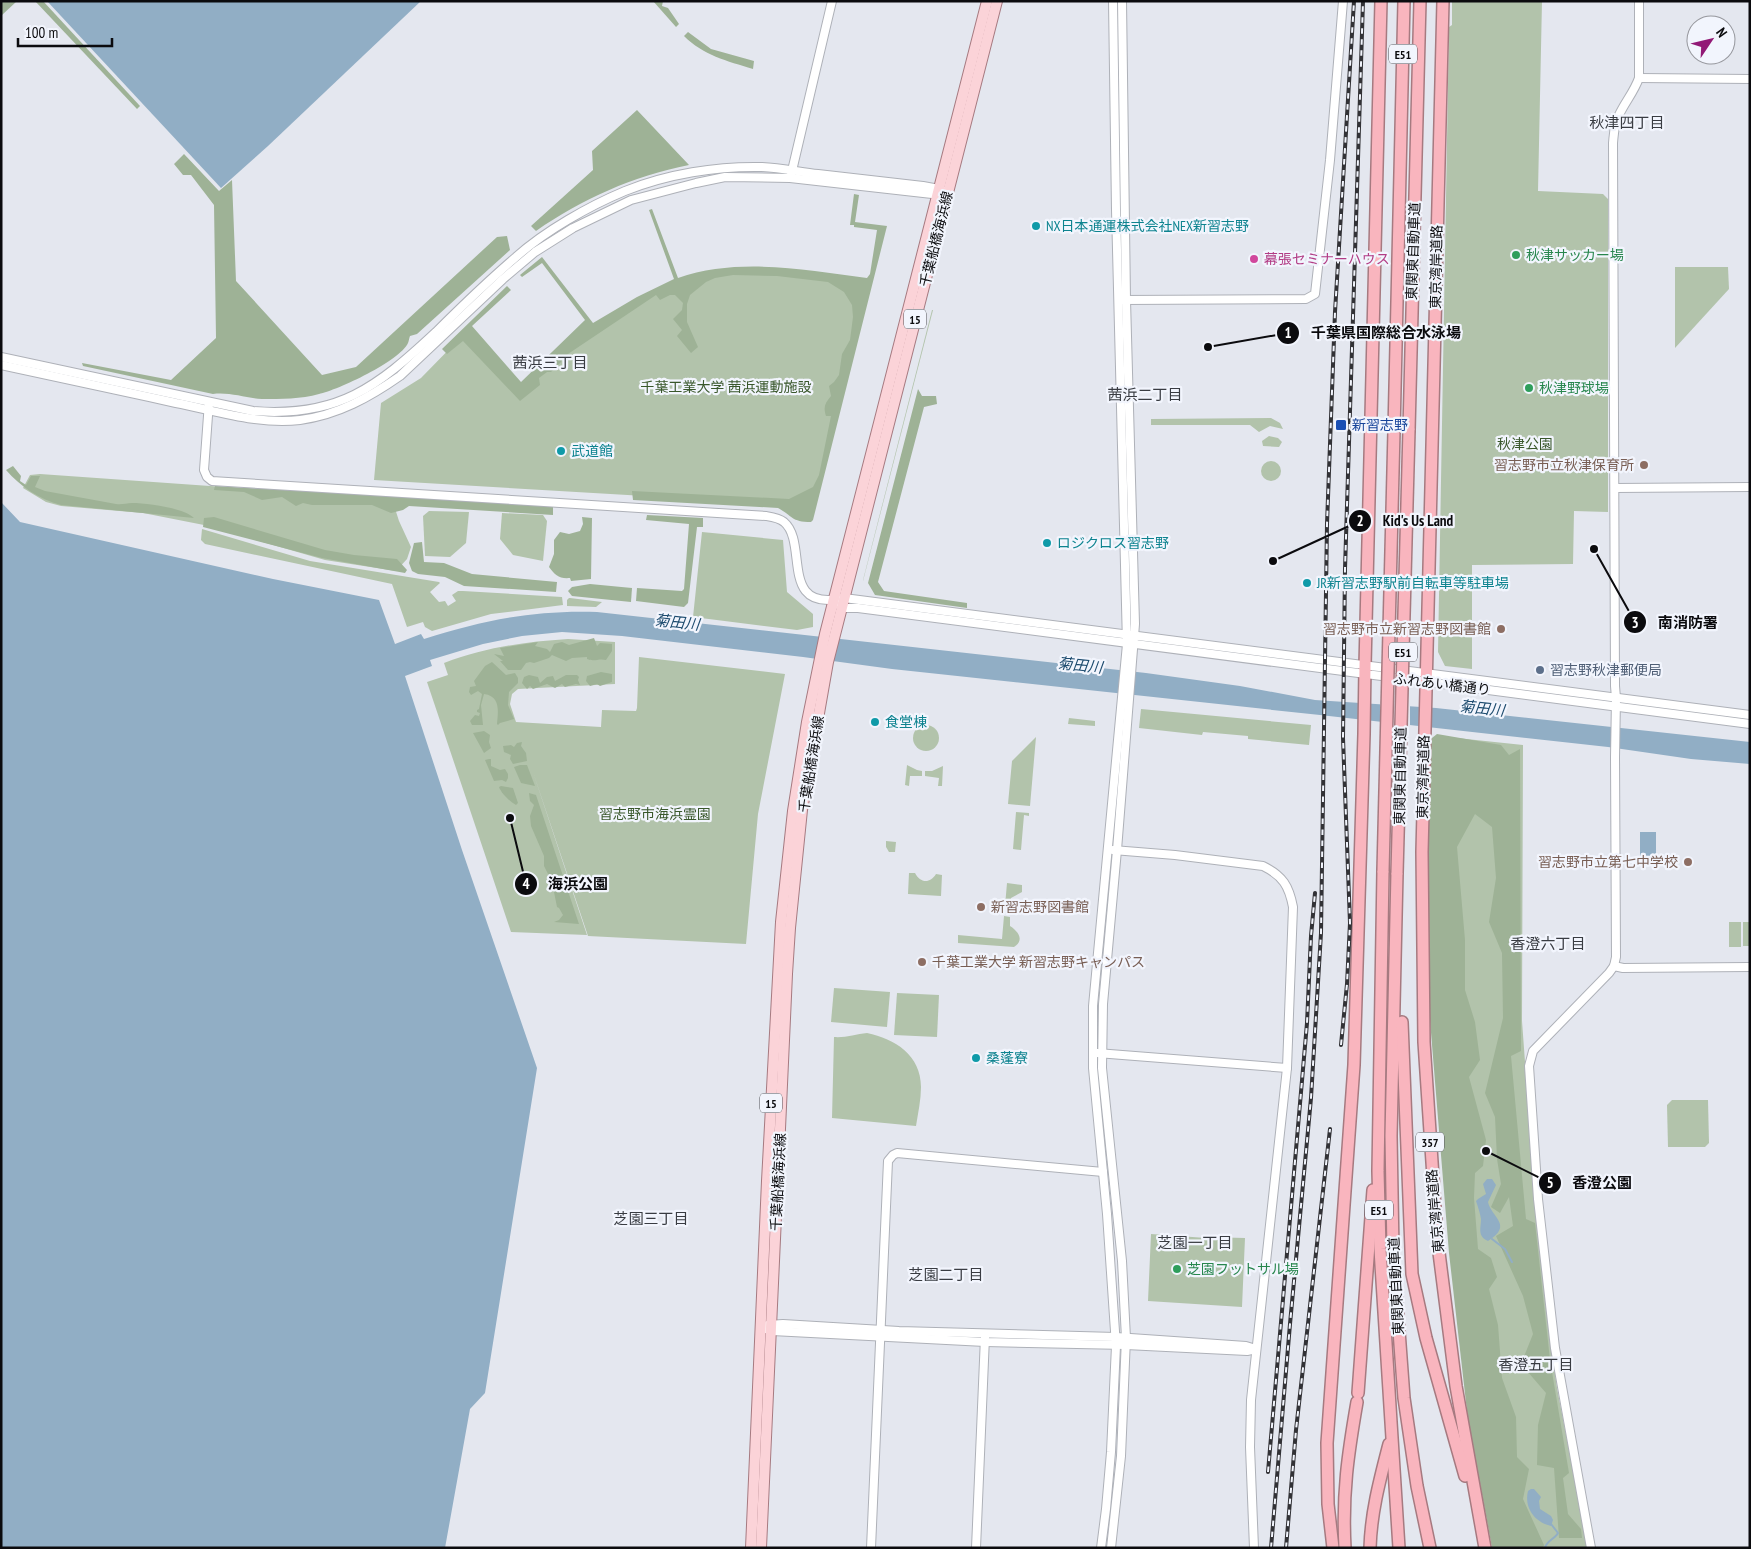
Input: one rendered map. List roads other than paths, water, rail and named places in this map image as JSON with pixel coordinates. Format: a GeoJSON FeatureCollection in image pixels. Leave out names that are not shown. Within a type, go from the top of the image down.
{"type":"FeatureCollection","features":[{"type":"Feature","properties":{"kind":"highway"},"geometry":{"type":"LineString","coordinates":[[1333,1548],[1327,1475],[1328,1414],[1354,1065],[1364,734],[1381,1]]}},
{"type":"Feature","properties":{"kind":"highway","name":"東関東自動車道"},"geometry":{"type":"LineString","coordinates":[[1399,1548],[1380,1249],[1378,1171],[1383,871],[1404,1]]}},
{"type":"Feature","properties":{"kind":"highway","name":"東関東自動車道"},"geometry":{"type":"LineString","coordinates":[[1420,1],[1391,1136],[1395,1279],[1403,1388],[1408,1430],[1430,1548]]}},
{"type":"Feature","properties":{"kind":"highway","name":"東京湾岸道路"},"geometry":{"type":"LineString","coordinates":[[1443,1],[1424,731],[1422,985],[1436,1237],[1456,1386],[1485,1548]]}},
{"type":"Feature","properties":{"kind":"highway"},"geometry":{"type":"LineString","coordinates":[[1397,925],[1400,936],[1412,1274],[1433,1367],[1452,1426],[1473,1506],[1480,1520]]}},
{"type":"Feature","properties":{"kind":"highway"},"geometry":{"type":"LineString","coordinates":[[1345,1548],[1346,1474],[1358,1398],[1372,1194],[1378,1171]]}},
{"type":"Feature","properties":{"kind":"highway"},"geometry":{"type":"LineString","coordinates":[[1370,1548],[1375,1498],[1392,1434]]}},
{"type":"Feature","properties":{"kind":"main road","name":"千葉船橋海浜線"},"geometry":{"type":"LineString","coordinates":[[761,1548],[768,1328],[767,1181],[781,922],[793,811],[823,662],[840,602],[987,1]]}},
{"type":"Feature","properties":{"kind":"main road","name":"千葉船橋海浜線"},"geometry":{"type":"LineString","coordinates":[[941,193],[997,1]]}},
{"type":"Feature","properties":{"kind":"main road","name":"千葉船橋海浜線"},"geometry":{"type":"LineString","coordinates":[[751,1548],[768,1328]]}},
{"type":"Feature","properties":{"kind":"street"},"geometry":{"type":"LineString","coordinates":[[791,175],[832,1]]}},
{"type":"Feature","properties":{"kind":"street"},"geometry":{"type":"LineString","coordinates":[[1111,1548],[1121,1456],[1126,1341],[1122,1261],[1102,1068],[1103,1004],[1117,850],[1130,640],[1123,300],[1113,1]]}},
{"type":"Feature","properties":{"kind":"street"},"geometry":{"type":"LineString","coordinates":[[1122,1],[1123,300]]}},
{"type":"Feature","properties":{"kind":"street"},"geometry":{"type":"LineString","coordinates":[[1123,300],[1306,299],[1314,294],[1330,160],[1343,1]]}},
{"type":"Feature","properties":{"kind":"street"},"geometry":{"type":"LineString","coordinates":[[1590,1548],[1554,1339],[1538,1191],[1529,1066],[1533,1051],[1607,976],[1614,966],[1616,957],[1613,143],[1618,116],[1636,87],[1639,78],[1639,1]]}},
{"type":"Feature","properties":{"kind":"street"},"geometry":{"type":"LineString","coordinates":[[1639,78],[1750,79]]}},
{"type":"Feature","properties":{"kind":"street"},"geometry":{"type":"LineString","coordinates":[[1,365],[208,406],[279,413],[317,408],[358,394],[379,381],[401,364],[517,255],[565,221],[627,191],[660,180],[695,172],[726,168],[753,168],[791,175],[941,193]]}},
{"type":"Feature","properties":{"kind":"street"},"geometry":{"type":"LineString","coordinates":[[1,357],[208,406]]}},
{"type":"Feature","properties":{"kind":"street","name":"ふれあい橋通り"},"geometry":{"type":"LineString","coordinates":[[208,406],[204,470],[212,481],[753,514],[783,521],[790,530],[794,543],[797,568],[803,586],[817,598],[1365,674],[1426,677],[1750,715]]}},
{"type":"Feature","properties":{"kind":"street"},"geometry":{"type":"LineString","coordinates":[[1615,488],[1750,487]]}},
{"type":"Feature","properties":{"kind":"street","name":"ふれあい橋通り"},"geometry":{"type":"LineString","coordinates":[[1426,677],[1616,707],[1750,724]]}},
{"type":"Feature","properties":{"kind":"street"},"geometry":{"type":"LineString","coordinates":[[1101,1548],[1111,1452],[1116,1341],[1092,1052],[1093,1006],[1107,850],[1125,704]]}},
{"type":"Feature","properties":{"kind":"street"},"geometry":{"type":"LineString","coordinates":[[1107,850],[1176,855],[1263,866],[1273,871],[1283,880],[1291,895],[1293,907],[1287,1068],[1256,1349],[1250,1424],[1254,1548]]}},
{"type":"Feature","properties":{"kind":"street"},"geometry":{"type":"LineString","coordinates":[[1614,966],[1622,968],[1750,967]]}},
{"type":"Feature","properties":{"kind":"street"},"geometry":{"type":"LineString","coordinates":[[1092,1052],[1287,1068]]}},
{"type":"Feature","properties":{"kind":"street"},"geometry":{"type":"LineString","coordinates":[[870,1548],[888,1160],[897,1153],[1103,1172]]}},
{"type":"Feature","properties":{"kind":"street"},"geometry":{"type":"LineString","coordinates":[[768,1328],[880,1333],[985,1342],[1126,1341],[1246,1346],[1256,1349]]}},
{"type":"Feature","properties":{"kind":"street"},"geometry":{"type":"LineString","coordinates":[[880,1333],[985,1333],[1116,1341]]}},
{"type":"Feature","properties":{"kind":"street"},"geometry":{"type":"LineString","coordinates":[[976,1548],[985,1333]]}},
{"type":"Feature","properties":{"kind":"water"},"geometry":{"type":"Polygon","coordinates":[[[47,1],[421,1],[221,188],[47,1]]]}},
{"type":"Feature","properties":{"kind":"water","name":"菊田川"},"geometry":{"type":"Polygon","coordinates":[[[1,502],[20,522],[273,579],[379,600],[395,644],[421,634],[424,639],[467,626],[509,618],[552,613],[597,612],[1146,673],[1240,686],[1315,700],[1436,708],[1750,742],[1750,764],[1691,759],[1608,747],[892,669],[622,636],[562,632],[522,636],[483,644],[430,660],[432,666],[405,676],[462,850],[537,1068],[485,1393],[470,1409],[445,1548],[1,1548],[1,502]]]}},
{"type":"Feature","properties":{"kind":"water"},"geometry":{"type":"Polygon","coordinates":[[[1640,832],[1656,832],[1656,856],[1640,856],[1640,832]]]}},
{"type":"Feature","properties":{"kind":"water"},"geometry":{"type":"Polygon","coordinates":[[[1487,1179],[1492,1179],[1496,1185],[1488,1202],[1500,1226],[1496,1235],[1488,1241],[1481,1234],[1481,1219],[1476,1201],[1486,1194],[1483,1184],[1487,1179]]]}},
{"type":"Feature","properties":{"kind":"water"},"geometry":{"type":"Polygon","coordinates":[[[1534,1489],[1541,1497],[1539,1501],[1540,1509],[1551,1516],[1553,1520],[1551,1526],[1535,1517],[1529,1508],[1527,1497],[1528,1491],[1534,1489]]]}},
{"type":"Feature","properties":{"kind":"waterway"},"geometry":{"type":"LineString","coordinates":[[1492,1239],[1505,1249],[1512,1262]]}},
{"type":"Feature","properties":{"kind":"waterway"},"geometry":{"type":"LineString","coordinates":[[1545,1548],[1558,1533],[1551,1524]]}},
{"type":"Feature","properties":{"kind":"railway"},"geometry":{"type":"LineString","coordinates":[[1271,1548],[1311,1098],[1321,933],[1327,524],[1335,312],[1354,1]]}},
{"type":"Feature","properties":{"kind":"railway"},"geometry":{"type":"LineString","coordinates":[[1341,1045],[1350,923],[1343,738],[1345,569],[1363,1]]}},
{"type":"Feature","properties":{"kind":"railway"},"geometry":{"type":"LineString","coordinates":[[1268,1472],[1307,1023],[1315,893]]}},
{"type":"Feature","properties":{"kind":"railway"},"geometry":{"type":"LineString","coordinates":[[1286,1548],[1296,1430],[1330,1129]]}},
{"type":"Feature","properties":{"kind":"place","name":"NX日本通運株式会社NEX新習志野"},"geometry":{"type":"Point","coordinates":[1036,226]}},
{"type":"Feature","properties":{"kind":"place","name":"秋津サッカー場"},"geometry":{"type":"Point","coordinates":[1516,255]}},
{"type":"Feature","properties":{"kind":"place","name":"幕張セミナーハウス"},"geometry":{"type":"Point","coordinates":[1254,259]}},
{"type":"Feature","properties":{"kind":"place","name":"千葉県国際総合水泳場"},"geometry":{"type":"Point","coordinates":[1208,347]}},
{"type":"Feature","properties":{"kind":"place","name":"秋津野球場"},"geometry":{"type":"Point","coordinates":[1529,388]}},
{"type":"Feature","properties":{"kind":"place","name":"新習志野"},"geometry":{"type":"Point","coordinates":[1341,425]}},
{"type":"Feature","properties":{"kind":"place","name":"武道館"},"geometry":{"type":"Point","coordinates":[561,451]}},
{"type":"Feature","properties":{"kind":"place","name":"習志野市立秋津保育所"},"geometry":{"type":"Point","coordinates":[1644,465]}},
{"type":"Feature","properties":{"kind":"place","name":"ロジクロス習志野"},"geometry":{"type":"Point","coordinates":[1047,543]}},
{"type":"Feature","properties":{"kind":"place","name":"南消防署"},"geometry":{"type":"Point","coordinates":[1594,549]}},
{"type":"Feature","properties":{"kind":"place","name":"Kid's Us Land"},"geometry":{"type":"Point","coordinates":[1273,561]}},
{"type":"Feature","properties":{"kind":"place","name":"JR新習志野駅前自転車等駐車場"},"geometry":{"type":"Point","coordinates":[1307,583]}},
{"type":"Feature","properties":{"kind":"place","name":"習志野市立新習志野図書館"},"geometry":{"type":"Point","coordinates":[1501,629]}},
{"type":"Feature","properties":{"kind":"place","name":"習志野秋津郵便局"},"geometry":{"type":"Point","coordinates":[1540,670]}},
{"type":"Feature","properties":{"kind":"place","name":"食堂棟"},"geometry":{"type":"Point","coordinates":[875,722]}},
{"type":"Feature","properties":{"kind":"place","name":"海浜公園"},"geometry":{"type":"Point","coordinates":[510,818]}},
{"type":"Feature","properties":{"kind":"place","name":"習志野市立第七中学校"},"geometry":{"type":"Point","coordinates":[1688,862]}},
{"type":"Feature","properties":{"kind":"place","name":"新習志野図書館"},"geometry":{"type":"Point","coordinates":[981,907]}},
{"type":"Feature","properties":{"kind":"place","name":"千葉工業大学 新習志野キャンパス"},"geometry":{"type":"Point","coordinates":[922,962]}},
{"type":"Feature","properties":{"kind":"place","name":"桑蓬寮"},"geometry":{"type":"Point","coordinates":[976,1058]}},
{"type":"Feature","properties":{"kind":"place","name":"香澄公園"},"geometry":{"type":"Point","coordinates":[1486,1151]}},
{"type":"Feature","properties":{"kind":"place","name":"芝園フットサル場"},"geometry":{"type":"Point","coordinates":[1177,1269]}},
{"type":"Feature","properties":{"kind":"district","name":"秋津四丁目"},"geometry":{"type":"Point","coordinates":[1627,122]}},
{"type":"Feature","properties":{"kind":"district","name":"茜浜三丁目"},"geometry":{"type":"Point","coordinates":[550,362]}},
{"type":"Feature","properties":{"kind":"district","name":"茜浜二丁目"},"geometry":{"type":"Point","coordinates":[1145,394]}},
{"type":"Feature","properties":{"kind":"district","name":"香澄六丁目"},"geometry":{"type":"Point","coordinates":[1548,943]}},
{"type":"Feature","properties":{"kind":"district","name":"芝園三丁目"},"geometry":{"type":"Point","coordinates":[651,1218]}},
{"type":"Feature","properties":{"kind":"district","name":"芝園一丁目"},"geometry":{"type":"Point","coordinates":[1195,1242]}},
{"type":"Feature","properties":{"kind":"district","name":"芝園二丁目"},"geometry":{"type":"Point","coordinates":[946,1274]}},
{"type":"Feature","properties":{"kind":"district","name":"香澄五丁目"},"geometry":{"type":"Point","coordinates":[1536,1364]}},
{"type":"Feature","properties":{"kind":"park label","name":"千葉工業大学 茜浜運動施設"},"geometry":{"type":"Point","coordinates":[726,387]}},
{"type":"Feature","properties":{"kind":"park label","name":"秋津公園"},"geometry":{"type":"Point","coordinates":[1525,444]}},
{"type":"Feature","properties":{"kind":"park label","name":"習志野市海浜霊園"},"geometry":{"type":"Point","coordinates":[655,814]}}]}
